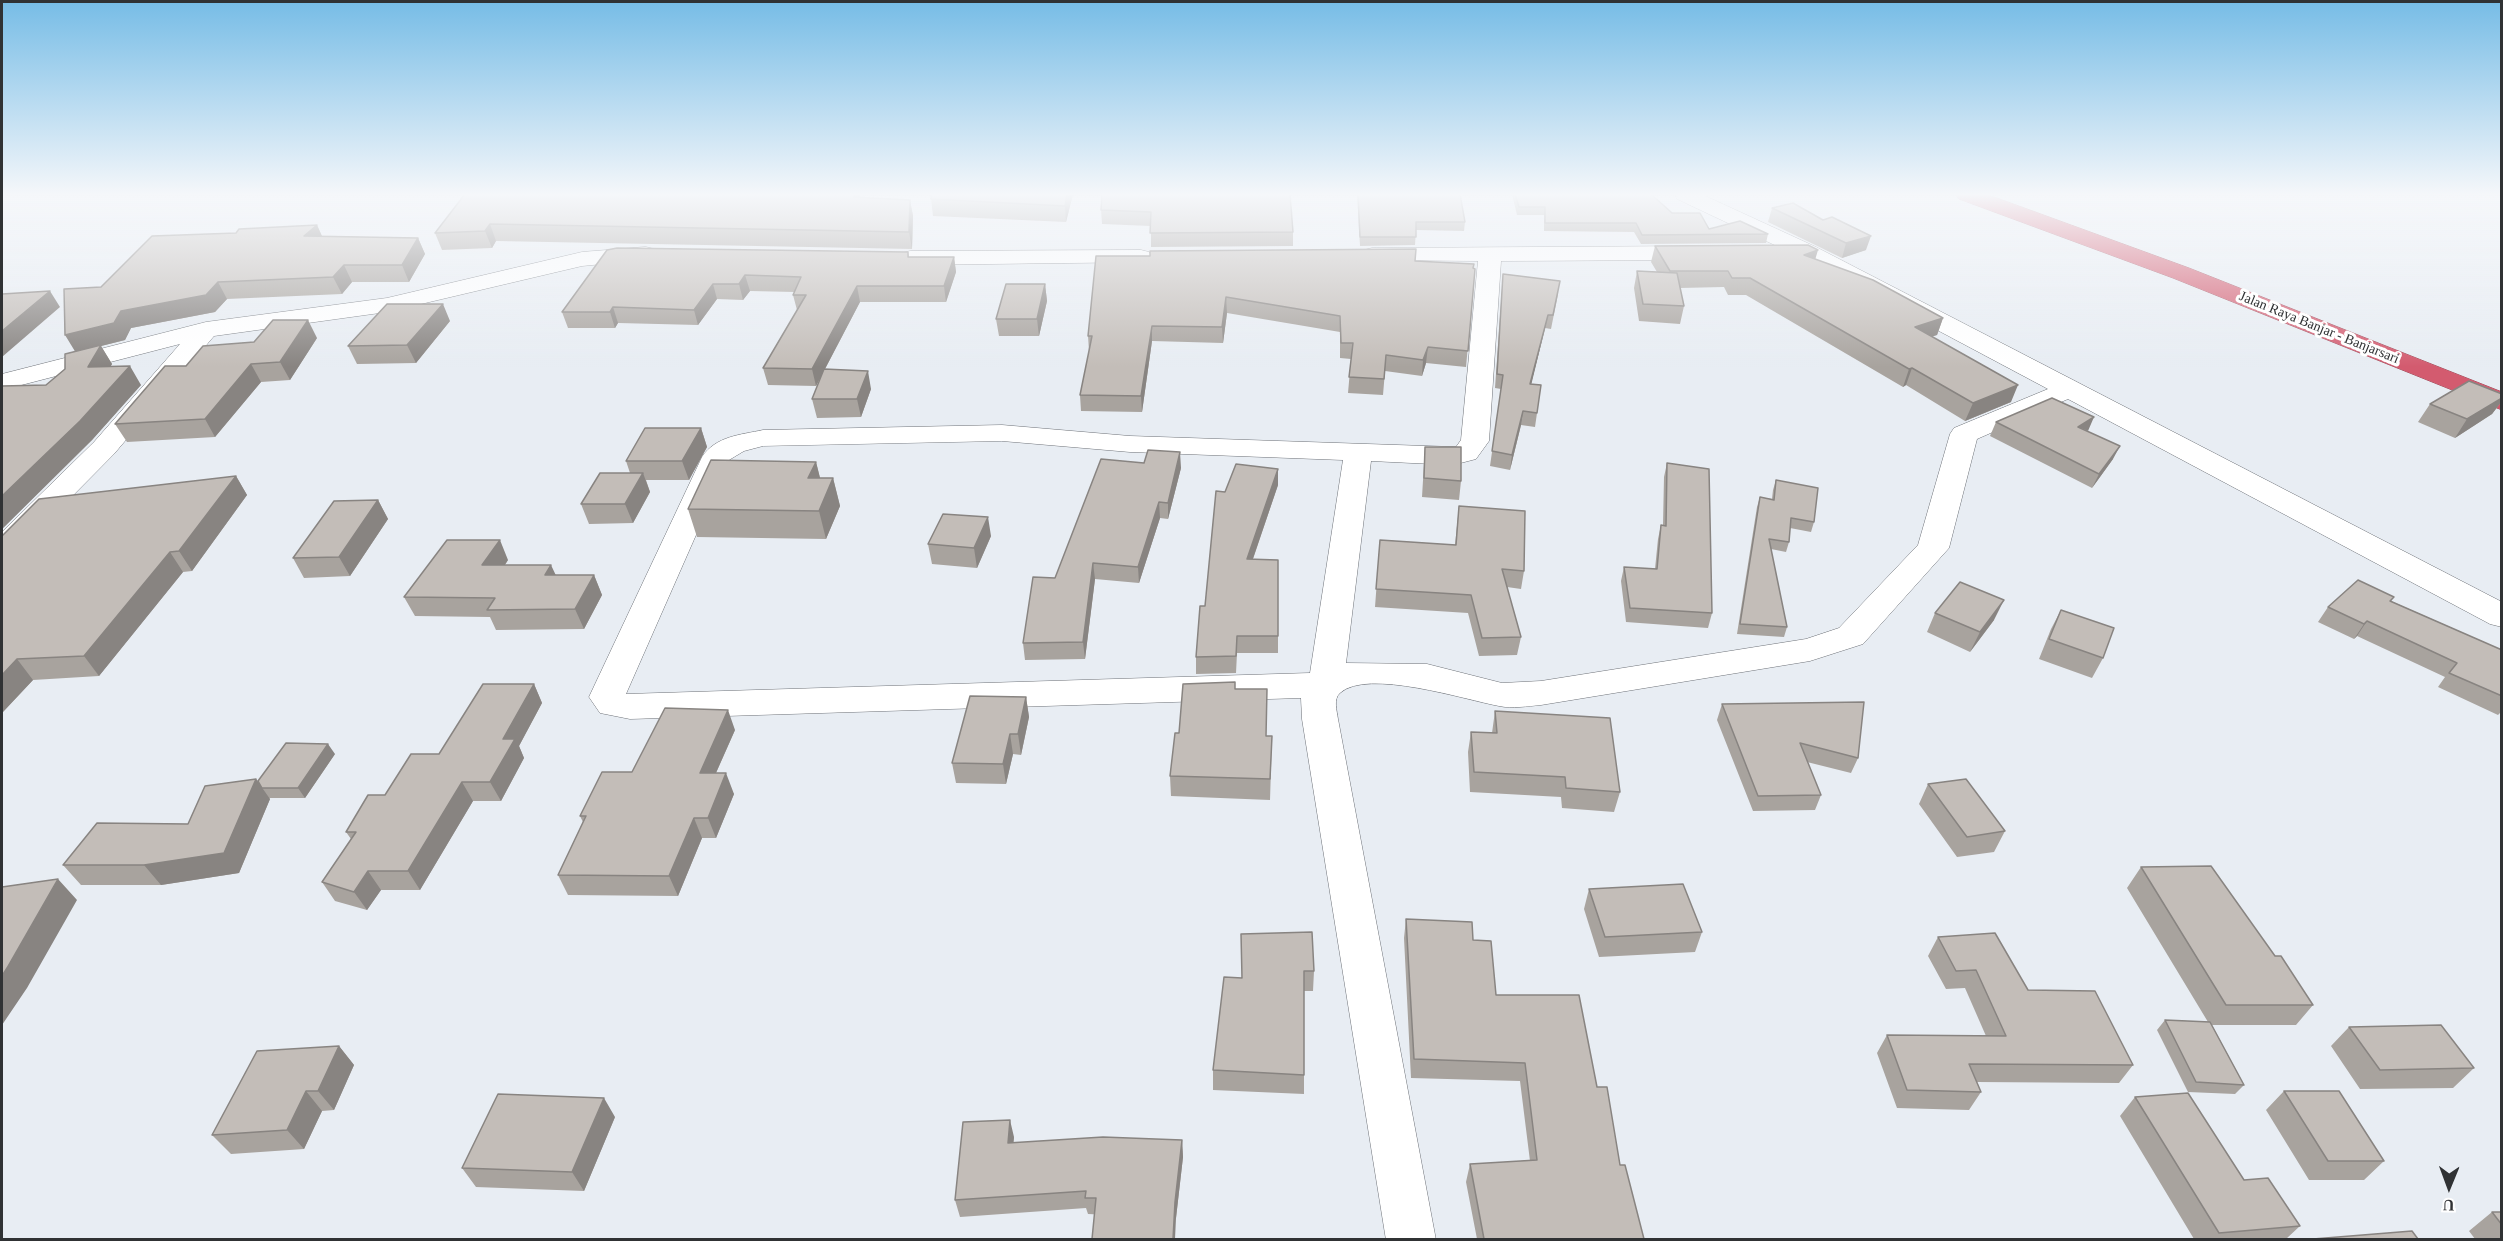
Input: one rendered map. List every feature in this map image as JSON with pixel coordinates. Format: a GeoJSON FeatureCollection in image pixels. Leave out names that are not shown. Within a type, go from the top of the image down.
{"type":"FeatureCollection","features":[{"type":"Feature","properties":{"kind":"highway","name":"Jalan Raya Banjar - Banjarsari"},"geometry":{"type":"LineString","coordinates":[[2124,252],[2502,402]]}},
{"type":"Feature","properties":{"kind":"street"},"geometry":{"type":"LineString","coordinates":[[1761,252],[1808,252],[2502,616]]}},
{"type":"Feature","properties":{"kind":"street"},"geometry":{"type":"LineString","coordinates":[[1346,255],[1725,253]]}},
{"type":"Feature","properties":{"kind":"street"},"geometry":{"type":"LineString","coordinates":[[2,382],[206,330],[387,305],[582,259],[622,254],[663,254]]}},
{"type":"Feature","properties":{"kind":"street"},"geometry":{"type":"LineString","coordinates":[[1490,254],[1473,448],[1466,453],[1453,456],[1358,454],[1130,444],[1002,433],[763,438],[724,448],[716,457],[607,697],[612,704],[630,707],[1326,686],[1343,675],[1369,673],[1427,676],[1502,695],[1541,693],[1810,650],[1851,636],[1933,548],[1964,434],[2068,390]]}},
{"type":"Feature","properties":{"kind":"street"},"geometry":{"type":"LineString","coordinates":[[886,258],[1168,257]]}},
{"type":"Feature","properties":{"kind":"street"},"geometry":{"type":"LineString","coordinates":[[2,549],[104,448],[206,330]]}},
{"type":"Feature","properties":{"kind":"street"},"geometry":{"type":"LineString","coordinates":[[1358,454],[1326,686],[1318,699],[1411,1239]]}},
{"type":"Feature","properties":{"kind":"building"},"geometry":{"type":"Polygon","coordinates":[[[136,252],[410,252],[402,265],[344,265],[333,277],[218,282],[206,295],[121,311],[114,323],[65,335],[64,289],[101,287],[136,252]]]}},
{"type":"Feature","properties":{"kind":"building"},"geometry":{"type":"Polygon","coordinates":[[[606,252],[908,252],[908,257],[954,257],[944,286],[857,286],[812,369],[763,368],[806,295],[793,295],[801,277],[745,275],[739,284],[713,284],[694,310],[613,307],[610,312],[562,312],[606,252]]]}},
{"type":"Feature","properties":{"kind":"building"},"geometry":{"type":"Polygon","coordinates":[[[1150,252],[1416,252],[1415,261],[1474,264],[1468,351],[1428,347],[1423,360],[1386,355],[1384,379],[1349,377],[1353,343],[1341,343],[1340,316],[1226,297],[1222,327],[1152,326],[1141,396],[1080,395],[1092,336],[1088,336],[1096,256],[1150,256],[1150,252]]]}},
{"type":"Feature","properties":{"kind":"building"},"geometry":{"type":"Polygon","coordinates":[[[1659,252],[1813,252],[1804,255],[1873,280],[1943,318],[1915,327],[2018,385],[1973,403],[1750,278],[1732,278],[1728,271],[1670,271],[1659,252]]]}},
{"type":"Feature","properties":{"kind":"building"},"geometry":{"type":"Polygon","coordinates":[[[1637,271],[1677,273],[1684,306],[1643,304],[1637,271]]]}},
{"type":"Feature","properties":{"kind":"building"},"geometry":{"type":"Polygon","coordinates":[[[1503,274],[1560,281],[1553,315],[1548,315],[1530,384],[1541,385],[1537,413],[1523,411],[1512,455],[1492,451],[1503,375],[1497,374],[1503,274]]]}},
{"type":"Feature","properties":{"kind":"building"},"geometry":{"type":"Polygon","coordinates":[[[1006,284],[1045,284],[1037,319],[996,319],[1006,284]]]}},
{"type":"Feature","properties":{"kind":"building"},"geometry":{"type":"Polygon","coordinates":[[[50,291],[2,331],[2,294],[50,291]]]}},
{"type":"Feature","properties":{"kind":"building"},"geometry":{"type":"Polygon","coordinates":[[[387,304],[443,304],[407,345],[348,346],[387,304]]]}},
{"type":"Feature","properties":{"kind":"building"},"geometry":{"type":"Polygon","coordinates":[[[273,320],[308,320],[280,362],[251,364],[205,419],[115,424],[165,366],[186,366],[203,346],[254,342],[273,320]]]}},
{"type":"Feature","properties":{"kind":"building"},"geometry":{"type":"Polygon","coordinates":[[[101,345],[88,367],[130,366],[80,421],[2,496],[2,386],[46,385],[65,369],[65,354],[101,345]]]}},
{"type":"Feature","properties":{"kind":"building"},"geometry":{"type":"Polygon","coordinates":[[[824,369],[868,371],[857,399],[812,399],[824,369]]]}},
{"type":"Feature","properties":{"kind":"building"},"geometry":{"type":"Polygon","coordinates":[[[2469,381],[2502,394],[2502,398],[2467,419],[2430,404],[2469,381]]]}},
{"type":"Feature","properties":{"kind":"building"},"geometry":{"type":"Polygon","coordinates":[[[2052,398],[2094,417],[2078,427],[2120,446],[2099,474],[1996,422],[2052,398]]]}},
{"type":"Feature","properties":{"kind":"building"},"geometry":{"type":"Polygon","coordinates":[[[645,428],[701,428],[682,461],[626,461],[645,428]]]}},
{"type":"Feature","properties":{"kind":"building"},"geometry":{"type":"Polygon","coordinates":[[[1425,447],[1461,447],[1461,481],[1424,478],[1425,447]]]}},
{"type":"Feature","properties":{"kind":"building"},"geometry":{"type":"Polygon","coordinates":[[[1148,450],[1180,452],[1168,503],[1159,502],[1138,567],[1093,563],[1083,642],[1023,643],[1033,577],[1055,578],[1101,459],[1144,463],[1148,450]]]}},
{"type":"Feature","properties":{"kind":"building"},"geometry":{"type":"Polygon","coordinates":[[[711,460],[816,462],[808,478],[833,478],[819,511],[688,509],[711,460]]]}},
{"type":"Feature","properties":{"kind":"building"},"geometry":{"type":"Polygon","coordinates":[[[1667,463],[1709,469],[1712,613],[1630,608],[1624,567],[1657,569],[1661,525],[1666,526],[1667,463]]]}},
{"type":"Feature","properties":{"kind":"building"},"geometry":{"type":"Polygon","coordinates":[[[1236,464],[1278,469],[1247,559],[1278,560],[1278,636],[1237,636],[1236,656],[1196,657],[1200,606],[1205,606],[1216,491],[1225,492],[1236,464]]]}},
{"type":"Feature","properties":{"kind":"building"},"geometry":{"type":"Polygon","coordinates":[[[600,473],[643,473],[625,504],[581,504],[600,473]]]}},
{"type":"Feature","properties":{"kind":"building"},"geometry":{"type":"Polygon","coordinates":[[[236,476],[179,551],[170,552],[84,656],[17,659],[2,675],[2,536],[39,499],[236,476]]]}},
{"type":"Feature","properties":{"kind":"building"},"geometry":{"type":"Polygon","coordinates":[[[1776,480],[1818,488],[1814,522],[1791,518],[1789,542],[1769,539],[1787,627],[1740,624],[1760,497],[1774,500],[1776,480]]]}},
{"type":"Feature","properties":{"kind":"building"},"geometry":{"type":"Polygon","coordinates":[[[378,500],[339,557],[293,558],[334,501],[378,500]]]}},
{"type":"Feature","properties":{"kind":"building"},"geometry":{"type":"Polygon","coordinates":[[[1459,506],[1525,511],[1524,571],[1502,569],[1521,637],[1482,638],[1471,595],[1376,589],[1380,540],[1456,545],[1459,506]]]}},
{"type":"Feature","properties":{"kind":"building"},"geometry":{"type":"Polygon","coordinates":[[[943,514],[988,517],[974,548],[928,544],[943,514]]]}},
{"type":"Feature","properties":{"kind":"building"},"geometry":{"type":"Polygon","coordinates":[[[447,540],[500,540],[482,565],[551,565],[545,575],[594,575],[575,609],[487,610],[495,598],[404,597],[447,540]]]}},
{"type":"Feature","properties":{"kind":"building"},"geometry":{"type":"Polygon","coordinates":[[[2358,580],[2394,597],[2390,601],[2502,650],[2502,696],[2449,673],[2457,663],[2367,621],[2364,624],[2328,607],[2358,580]]]}},
{"type":"Feature","properties":{"kind":"building"},"geometry":{"type":"Polygon","coordinates":[[[1960,582],[2004,600],[1980,632],[1935,613],[1960,582]]]}},
{"type":"Feature","properties":{"kind":"building"},"geometry":{"type":"Polygon","coordinates":[[[2061,610],[2114,628],[2103,658],[2049,639],[2061,610]]]}},
{"type":"Feature","properties":{"kind":"building"},"geometry":{"type":"Polygon","coordinates":[[[1235,682],[1235,689],[1267,689],[1266,736],[1272,736],[1270,779],[1170,776],[1175,733],[1179,733],[1183,684],[1235,682]]]}},
{"type":"Feature","properties":{"kind":"building"},"geometry":{"type":"Polygon","coordinates":[[[483,684],[534,684],[503,739],[515,739],[490,782],[462,782],[408,871],[368,871],[354,892],[322,882],[356,832],[346,832],[368,795],[385,795],[411,754],[439,754],[483,684]]]}},
{"type":"Feature","properties":{"kind":"building"},"geometry":{"type":"Polygon","coordinates":[[[970,696],[1026,697],[1018,734],[1010,734],[1003,764],[952,763],[970,696]]]}},
{"type":"Feature","properties":{"kind":"building"},"geometry":{"type":"Polygon","coordinates":[[[1864,702],[1858,758],[1800,743],[1821,795],[1758,796],[1722,704],[1864,702]]]}},
{"type":"Feature","properties":{"kind":"building"},"geometry":{"type":"Polygon","coordinates":[[[665,708],[728,710],[700,773],[726,773],[708,818],[694,818],[669,876],[558,875],[586,816],[580,816],[602,772],[632,772],[665,708]]]}},
{"type":"Feature","properties":{"kind":"building"},"geometry":{"type":"Polygon","coordinates":[[[1495,711],[1610,718],[1620,792],[1566,788],[1565,777],[1474,772],[1471,732],[1497,733],[1495,711]]]}},
{"type":"Feature","properties":{"kind":"building"},"geometry":{"type":"Polygon","coordinates":[[[286,743],[328,744],[298,788],[262,788],[258,781],[286,743]]]}},
{"type":"Feature","properties":{"kind":"building"},"geometry":{"type":"Polygon","coordinates":[[[256,779],[224,853],[144,865],[63,865],[97,823],[188,824],[205,786],[256,779]]]}},
{"type":"Feature","properties":{"kind":"building"},"geometry":{"type":"Polygon","coordinates":[[[1966,779],[2005,831],[1967,837],[1928,784],[1966,779]]]}},
{"type":"Feature","properties":{"kind":"building"},"geometry":{"type":"Polygon","coordinates":[[[2211,866],[2275,956],[2281,956],[2313,1005],[2226,1005],[2141,867],[2211,866]]]}},
{"type":"Feature","properties":{"kind":"building"},"geometry":{"type":"Polygon","coordinates":[[[58,879],[7,968],[2,976],[2,887],[58,879]]]}},
{"type":"Feature","properties":{"kind":"building"},"geometry":{"type":"Polygon","coordinates":[[[1683,884],[1702,932],[1605,937],[1589,889],[1683,884]]]}},
{"type":"Feature","properties":{"kind":"building"},"geometry":{"type":"Polygon","coordinates":[[[1406,919],[1472,922],[1473,940],[1491,941],[1496,995],[1579,995],[1597,1087],[1607,1087],[1620,1165],[1625,1165],[1644,1239],[1484,1239],[1470,1164],[1537,1160],[1525,1063],[1414,1059],[1406,919]]]}},
{"type":"Feature","properties":{"kind":"building"},"geometry":{"type":"Polygon","coordinates":[[[1312,932],[1314,971],[1304,971],[1304,1075],[1213,1070],[1224,977],[1242,978],[1241,934],[1312,932]]]}},
{"type":"Feature","properties":{"kind":"building"},"geometry":{"type":"Polygon","coordinates":[[[1995,933],[2028,990],[2095,991],[2133,1065],[1969,1064],[1981,1092],[1907,1090],[1887,1035],[2006,1036],[1976,970],[1956,971],[1938,937],[1995,933]]]}},
{"type":"Feature","properties":{"kind":"building"},"geometry":{"type":"Polygon","coordinates":[[[2165,1020],[2210,1022],[2244,1085],[2196,1082],[2165,1020]]]}},
{"type":"Feature","properties":{"kind":"building"},"geometry":{"type":"Polygon","coordinates":[[[2441,1025],[2474,1068],[2380,1070],[2349,1027],[2441,1025]]]}},
{"type":"Feature","properties":{"kind":"building"},"geometry":{"type":"Polygon","coordinates":[[[339,1046],[318,1091],[306,1091],[287,1130],[212,1135],[257,1051],[339,1046]]]}},
{"type":"Feature","properties":{"kind":"building"},"geometry":{"type":"Polygon","coordinates":[[[2284,1091],[2339,1091],[2384,1161],[2328,1161],[2284,1091]]]}},
{"type":"Feature","properties":{"kind":"building"},"geometry":{"type":"Polygon","coordinates":[[[2188,1093],[2244,1180],[2268,1178],[2300,1226],[2219,1233],[2135,1097],[2188,1093]]]}},
{"type":"Feature","properties":{"kind":"building"},"geometry":{"type":"Polygon","coordinates":[[[498,1094],[604,1098],[572,1172],[462,1168],[498,1094]]]}},
{"type":"Feature","properties":{"kind":"building"},"geometry":{"type":"Polygon","coordinates":[[[1010,1120],[1008,1143],[1103,1137],[1182,1140],[1173,1239],[1092,1239],[1096,1198],[1085,1198],[1086,1191],[955,1200],[963,1122],[1010,1120]]]}},
{"type":"Feature","properties":{"kind":"building"},"geometry":{"type":"Polygon","coordinates":[[[2492,1212],[2502,1212],[2502,1225],[2492,1212]]]}},
{"type":"Feature","properties":{"kind":"building"},"geometry":{"type":"Polygon","coordinates":[[[2412,1231],[2418,1239],[2313,1239],[2412,1231]]]}}]}
